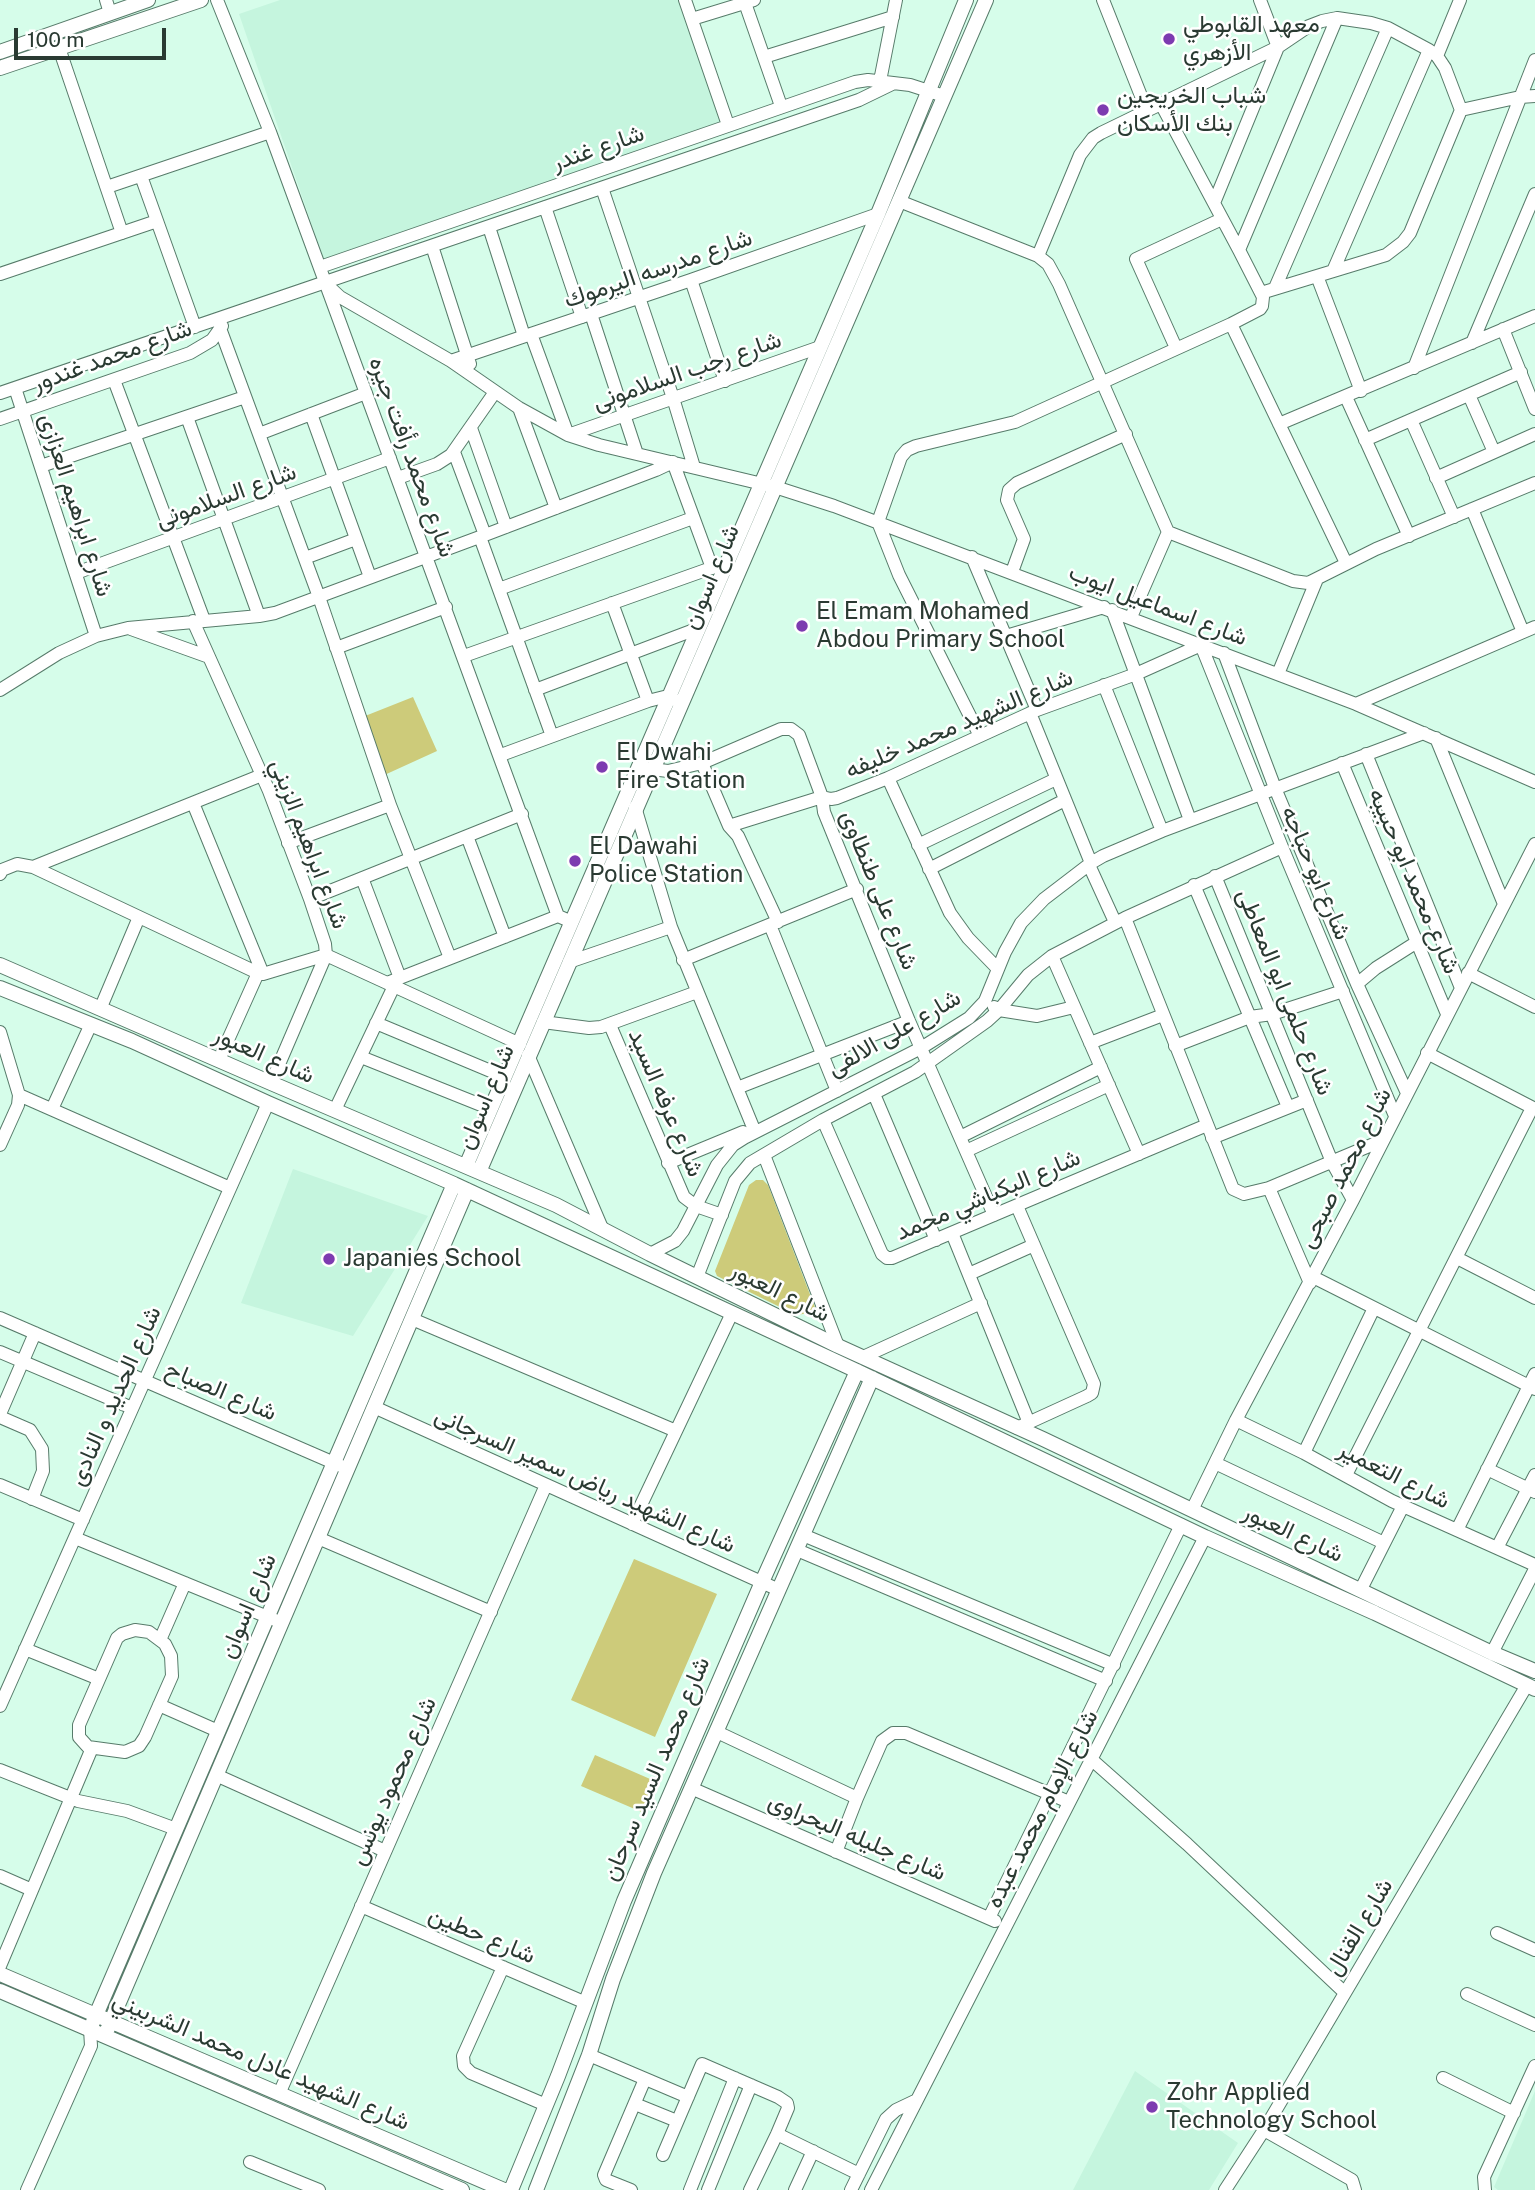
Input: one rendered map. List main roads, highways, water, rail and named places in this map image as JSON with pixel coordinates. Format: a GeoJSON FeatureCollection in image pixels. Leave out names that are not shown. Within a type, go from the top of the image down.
{"type":"FeatureCollection","features":[{"type":"Feature","properties":{"kind":"place","name":"معهد القابوطي الأزهري"},"geometry":{"type":"Point","coordinates":[1169,39]}},
{"type":"Feature","properties":{"kind":"place","name":"شباب الخريجين بنك الأسكان"},"geometry":{"type":"Point","coordinates":[1103,110]}},
{"type":"Feature","properties":{"kind":"place","name":"El Emam Mohamed Abdou Primary School"},"geometry":{"type":"Point","coordinates":[802,626]}},
{"type":"Feature","properties":{"kind":"place","name":"El Dwahi Fire Station"},"geometry":{"type":"Point","coordinates":[602,767]}},
{"type":"Feature","properties":{"kind":"place","name":"El Dawahi Police Station"},"geometry":{"type":"Point","coordinates":[575,861]}},
{"type":"Feature","properties":{"kind":"place","name":"Japanies School"},"geometry":{"type":"Point","coordinates":[329,1259]}},
{"type":"Feature","properties":{"kind":"place","name":"Zohr Applied Technology School"},"geometry":{"type":"Point","coordinates":[1152,2107]}}]}
